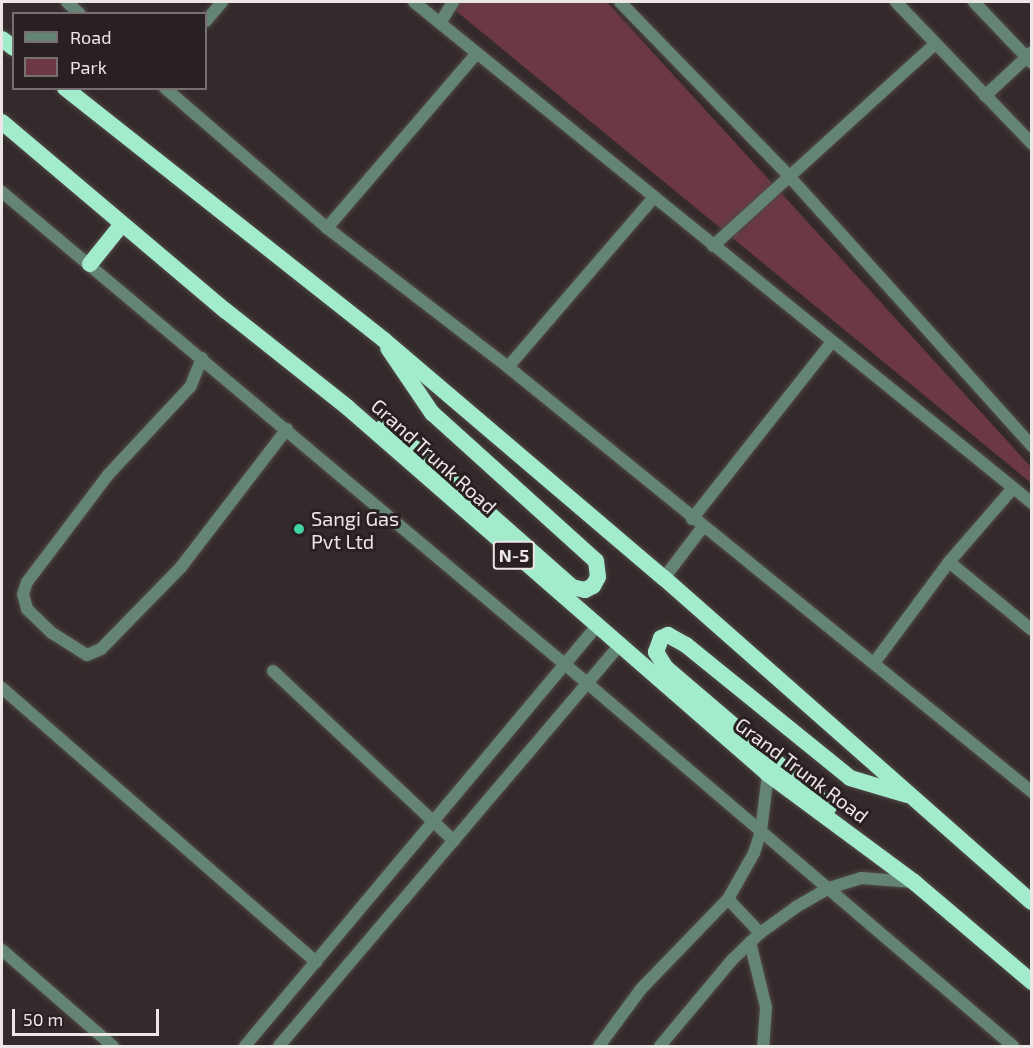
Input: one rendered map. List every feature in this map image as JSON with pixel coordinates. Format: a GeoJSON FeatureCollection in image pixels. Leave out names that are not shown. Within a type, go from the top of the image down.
{"type":"FeatureCollection","features":[{"type":"Feature","properties":{"kind":"highway"},"geometry":{"type":"LineString","coordinates":[[68,90],[384,340],[664,578],[1032,902]]}},
{"type":"Feature","properties":{"kind":"highway","name":"Grand Trunk Road"},"geometry":{"type":"LineString","coordinates":[[2,122],[122,224],[347,407],[618,647],[768,774],[914,882],[1032,982]]}},
{"type":"Feature","properties":{"kind":"highway"},"geometry":{"type":"LineString","coordinates":[[90,264],[122,224]]}},
{"type":"Feature","properties":{"kind":"highway"},"geometry":{"type":"LineString","coordinates":[[347,407],[416,449],[572,587],[585,590],[593,586],[598,577],[596,561],[432,412],[384,340]]}},
{"type":"Feature","properties":{"kind":"highway"},"geometry":{"type":"LineString","coordinates":[[865,844],[808,788],[666,668],[656,652],[661,638],[677,638],[850,778],[910,796]]}},
{"type":"Feature","properties":{"kind":"street"},"geometry":{"type":"LineString","coordinates":[[207,20],[222,2]]}},
{"type":"Feature","properties":{"kind":"street"},"geometry":{"type":"LineString","coordinates":[[414,2],[1032,503]]}},
{"type":"Feature","properties":{"kind":"street"},"geometry":{"type":"LineString","coordinates":[[440,23],[453,2]]}},
{"type":"Feature","properties":{"kind":"street"},"geometry":{"type":"LineString","coordinates":[[620,2],[788,175],[1032,446]]}},
{"type":"Feature","properties":{"kind":"street"},"geometry":{"type":"LineString","coordinates":[[896,2],[1032,144]]}},
{"type":"Feature","properties":{"kind":"street"},"geometry":{"type":"LineString","coordinates":[[974,2],[1030,58],[985,96]]}},
{"type":"Feature","properties":{"kind":"street"},"geometry":{"type":"LineString","coordinates":[[713,246],[788,175],[935,44]]}},
{"type":"Feature","properties":{"kind":"street"},"geometry":{"type":"LineString","coordinates":[[327,228],[477,52]]}},
{"type":"Feature","properties":{"kind":"street"},"geometry":{"type":"LineString","coordinates":[[167,90],[327,228],[508,367],[702,528],[874,663],[1032,792]]}},
{"type":"Feature","properties":{"kind":"street"},"geometry":{"type":"LineString","coordinates":[[2,192],[287,429],[1014,1047]]}},
{"type":"Feature","properties":{"kind":"street"},"geometry":{"type":"LineString","coordinates":[[508,367],[654,197]]}},
{"type":"Feature","properties":{"kind":"street"},"geometry":{"type":"LineString","coordinates":[[692,519],[832,342]]}},
{"type":"Feature","properties":{"kind":"street"},"geometry":{"type":"LineString","coordinates":[[202,358],[190,387],[108,475],[27,582],[23,594],[27,609],[52,633],[87,655],[101,649],[181,567],[287,429]]}},
{"type":"Feature","properties":{"kind":"street"},"geometry":{"type":"LineString","coordinates":[[874,663],[949,562],[1013,489]]}},
{"type":"Feature","properties":{"kind":"street"},"geometry":{"type":"LineString","coordinates":[[664,578],[702,528]]}},
{"type":"Feature","properties":{"kind":"street"},"geometry":{"type":"LineString","coordinates":[[949,562],[1032,630]]}},
{"type":"Feature","properties":{"kind":"street"},"geometry":{"type":"LineString","coordinates":[[245,1046],[596,627]]}},
{"type":"Feature","properties":{"kind":"street"},"geometry":{"type":"LineString","coordinates":[[279,1047],[590,685],[618,647]]}},
{"type":"Feature","properties":{"kind":"street"},"geometry":{"type":"LineString","coordinates":[[273,671],[454,841]]}},
{"type":"Feature","properties":{"kind":"street"},"geometry":{"type":"LineString","coordinates":[[2,688],[316,962]]}},
{"type":"Feature","properties":{"kind":"street"},"geometry":{"type":"LineString","coordinates":[[599,1047],[642,989],[728,899],[754,853],[761,831],[768,774]]}},
{"type":"Feature","properties":{"kind":"street"},"geometry":{"type":"LineString","coordinates":[[660,1047],[750,942],[829,888],[861,878],[914,882]]}},
{"type":"Feature","properties":{"kind":"street"},"geometry":{"type":"LineString","coordinates":[[728,899],[760,933]]}},
{"type":"Feature","properties":{"kind":"street"},"geometry":{"type":"LineString","coordinates":[[750,942],[766,1007],[763,1047]]}},
{"type":"Feature","properties":{"kind":"street"},"geometry":{"type":"LineString","coordinates":[[2,950],[113,1047]]}},
{"type":"Feature","properties":{"kind":"green space"},"geometry":{"type":"Polygon","coordinates":[[[445,2],[607,2],[1031,467],[1031,483],[445,2]]]}},
{"type":"Feature","properties":{"kind":"place","name":"Sangi Gas Pvt Ltd"},"geometry":{"type":"Point","coordinates":[299,529]}}]}
